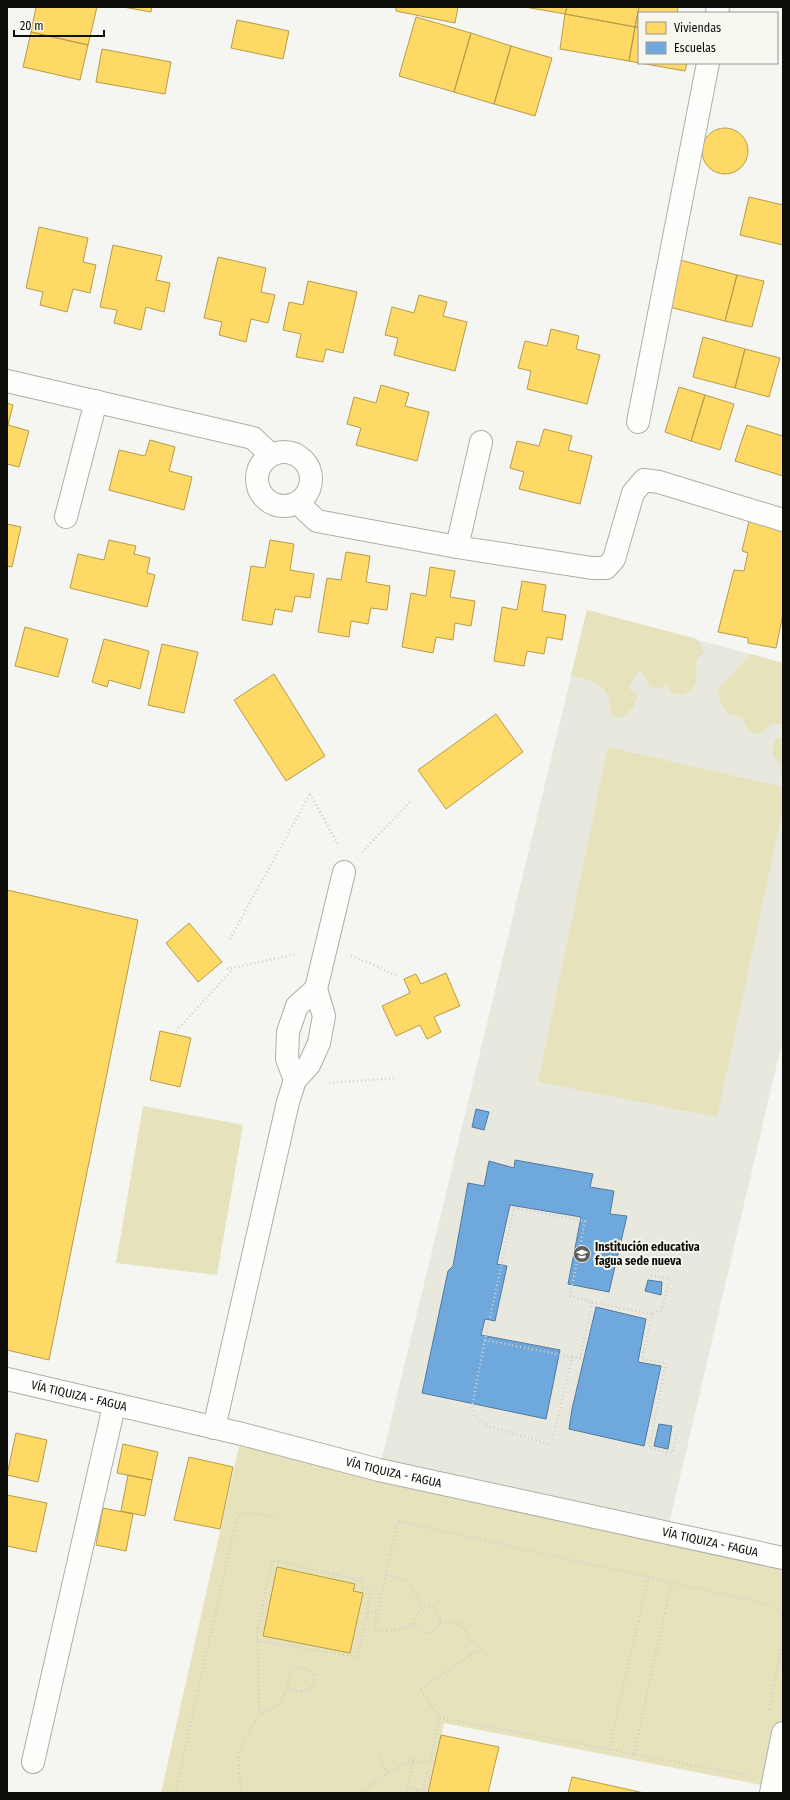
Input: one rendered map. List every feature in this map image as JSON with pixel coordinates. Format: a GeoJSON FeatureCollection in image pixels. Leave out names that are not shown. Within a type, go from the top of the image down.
{"type":"FeatureCollection","features":[{"type":"Feature","properties":{"kind":"street"},"geometry":{"type":"LineString","coordinates":[[638,422],[708,64]]}},
{"type":"Feature","properties":{"kind":"street"},"geometry":{"type":"LineString","coordinates":[[7,381],[253,438],[271,455]]}},
{"type":"Feature","properties":{"kind":"street"},"geometry":{"type":"LineString","coordinates":[[66,517],[96,401]]}},
{"type":"Feature","properties":{"kind":"street"},"geometry":{"type":"LineString","coordinates":[[457,547],[481,442]]}},
{"type":"Feature","properties":{"kind":"street"},"geometry":{"type":"LineString","coordinates":[[280,451],[298,455],[306,462],[312,479],[310,489],[305,498],[298,503],[289,506],[279,506],[270,503],[262,496],[258,488],[257,474],[263,460],[280,451]]}},
{"type":"Feature","properties":{"kind":"street"},"geometry":{"type":"LineString","coordinates":[[298,503],[317,521],[457,547],[592,568],[606,568],[614,560],[633,493],[644,480],[660,482],[783,520]]}},
{"type":"Feature","properties":{"kind":"street"},"geometry":{"type":"LineString","coordinates":[[214,1428],[286,1110],[295,1080],[310,1065],[319,1043],[324,1016],[316,989],[347,869]]}},
{"type":"Feature","properties":{"kind":"street"},"geometry":{"type":"LineString","coordinates":[[295,1080],[287,1059],[288,1032],[297,1006],[316,989]]}},
{"type":"Feature","properties":{"kind":"street","name":"VÍA TIQUIZA - FAGUA"},"geometry":{"type":"LineString","coordinates":[[7,1379],[114,1406],[214,1428],[379,1470],[783,1558]]}},
{"type":"Feature","properties":{"kind":"street"},"geometry":{"type":"LineString","coordinates":[[33,1762],[114,1406]]}},
{"type":"Feature","properties":{"kind":"street"},"geometry":{"type":"LineString","coordinates":[[771,1793],[783,1733]]}},
{"type":"Feature","properties":{"kind":"path"},"geometry":{"type":"LineString","coordinates":[[230,939],[310,794],[347,869],[410,802]]}},
{"type":"Feature","properties":{"kind":"path"},"geometry":{"type":"LineString","coordinates":[[227,969],[304,951],[357,958],[396,976]]}},
{"type":"Feature","properties":{"kind":"path"},"geometry":{"type":"LineString","coordinates":[[176,1031],[233,968]]}},
{"type":"Feature","properties":{"kind":"path"},"geometry":{"type":"LineString","coordinates":[[295,1080],[314,1083],[397,1078]]}},
{"type":"Feature","properties":{"kind":"path"},"geometry":{"type":"LineString","coordinates":[[548,1444],[491,1427],[475,1417],[472,1406],[514,1208],[585,1221],[570,1296],[652,1314],[662,1310],[670,1279],[651,1275]]}},
{"type":"Feature","properties":{"kind":"path"},"geometry":{"type":"LineString","coordinates":[[485,1340],[580,1358],[592,1302]]}},
{"type":"Feature","properties":{"kind":"path"},"geometry":{"type":"LineString","coordinates":[[652,1314],[642,1359],[666,1364],[649,1448],[672,1453],[678,1431]]}},
{"type":"Feature","properties":{"kind":"path"},"geometry":{"type":"LineString","coordinates":[[552,1443],[572,1357]]}},
{"type":"Feature","properties":{"kind":"path"},"geometry":{"type":"LineString","coordinates":[[175,1793],[236,1522],[240,1514],[245,1513],[275,1516]]}},
{"type":"Feature","properties":{"kind":"path"},"geometry":{"type":"LineString","coordinates":[[414,1623],[395,1630],[384,1631],[374,1628],[398,1521],[772,1606],[779,1610],[783,1616]]}},
{"type":"Feature","properties":{"kind":"path"},"geometry":{"type":"LineString","coordinates":[[241,1793],[238,1752],[259,1714],[258,1641],[256,1638],[272,1560],[363,1581],[362,1588],[371,1589],[358,1657],[258,1641]]}},
{"type":"Feature","properties":{"kind":"path"},"geometry":{"type":"LineString","coordinates":[[386,1575],[404,1579],[410,1584],[416,1591],[422,1608]]}},
{"type":"Feature","properties":{"kind":"path"},"geometry":{"type":"LineString","coordinates":[[609,1750],[648,1578]]}},
{"type":"Feature","properties":{"kind":"path"},"geometry":{"type":"LineString","coordinates":[[634,1754],[671,1583]]}},
{"type":"Feature","properties":{"kind":"path"},"geometry":{"type":"LineString","coordinates":[[422,1608],[434,1608],[439,1613],[440,1623],[432,1632],[423,1633],[418,1630],[414,1623],[414,1617],[422,1608]]}},
{"type":"Feature","properties":{"kind":"path"},"geometry":{"type":"LineString","coordinates":[[367,1614],[378,1610]]}},
{"type":"Feature","properties":{"kind":"path"},"geometry":{"type":"LineString","coordinates":[[440,1623],[461,1624],[470,1640],[481,1648],[420,1690],[440,1718],[735,1773],[746,1774],[750,1771]]}},
{"type":"Feature","properties":{"kind":"path"},"geometry":{"type":"LineString","coordinates":[[769,1712],[783,1641]]}},
{"type":"Feature","properties":{"kind":"path"},"geometry":{"type":"LineString","coordinates":[[294,1668],[309,1670],[313,1675],[314,1683],[310,1689],[303,1692],[297,1692],[289,1688],[287,1681],[288,1674],[294,1668]]}},
{"type":"Feature","properties":{"kind":"path"},"geometry":{"type":"LineString","coordinates":[[259,1714],[274,1707],[280,1702],[284,1693],[289,1688]]}},
{"type":"Feature","properties":{"kind":"path"},"geometry":{"type":"LineString","coordinates":[[407,1788],[423,1792],[440,1718]]}},
{"type":"Feature","properties":{"kind":"path"},"geometry":{"type":"LineString","coordinates":[[379,1758],[388,1773]]}},
{"type":"Feature","properties":{"kind":"path"},"geometry":{"type":"LineString","coordinates":[[358,1793],[414,1758],[406,1793]]}},
{"type":"Feature","properties":{"kind":"path"},"geometry":{"type":"LineString","coordinates":[[413,1762],[430,1763]]}},
{"type":"Feature","properties":{"kind":"shaded area","name":"Institución educativa fagua sede nueva"},"geometry":{"type":"Polygon","coordinates":[[[587,610],[783,663],[783,1038],[667,1533],[379,1470],[587,610]]]}},
{"type":"Feature","properties":{"kind":"shaded area"},"geometry":{"type":"Polygon","coordinates":[[[587,610],[697,639],[704,652],[697,661],[696,678],[693,687],[683,695],[670,692],[668,684],[661,688],[650,687],[645,677],[639,670],[628,688],[638,694],[633,708],[621,718],[611,716],[608,697],[601,686],[589,680],[571,675],[587,610]]]}},
{"type":"Feature","properties":{"kind":"shaded area"},"geometry":{"type":"Polygon","coordinates":[[[751,654],[783,663],[783,724],[772,724],[760,734],[749,732],[742,717],[728,714],[719,699],[718,689],[751,654]]]}},
{"type":"Feature","properties":{"kind":"shaded area"},"geometry":{"type":"Polygon","coordinates":[[[775,738],[783,738],[783,780],[779,763],[772,754],[775,738]]]}},
{"type":"Feature","properties":{"kind":"shaded area"},"geometry":{"type":"Polygon","coordinates":[[[608,747],[783,787],[783,808],[717,1117],[538,1082],[608,747]]]}},
{"type":"Feature","properties":{"kind":"shaded area"},"geometry":{"type":"Polygon","coordinates":[[[143,1106],[243,1125],[217,1275],[116,1263],[143,1106]]]}},
{"type":"Feature","properties":{"kind":"shaded area"},"geometry":{"type":"Polygon","coordinates":[[[242,1434],[783,1558],[783,1733],[772,1787],[444,1723],[428,1793],[161,1793],[242,1434]]]}},
{"type":"Feature","properties":{"kind":"building: Viviendas"},"geometry":{"type":"Polygon","coordinates":[[[36,7],[97,7],[88,45],[31,32],[36,7]]]}},
{"type":"Feature","properties":{"kind":"building: Viviendas"},"geometry":{"type":"Polygon","coordinates":[[[123,7],[152,7],[151,12],[123,7]]]}},
{"type":"Feature","properties":{"kind":"building: Viviendas"},"geometry":{"type":"Polygon","coordinates":[[[396,7],[458,7],[455,23],[396,11],[396,7]]]}},
{"type":"Feature","properties":{"kind":"building: Viviendas"},"geometry":{"type":"Polygon","coordinates":[[[525,7],[567,7],[565,14],[525,7]]]}},
{"type":"Feature","properties":{"kind":"building: Viviendas"},"geometry":{"type":"Polygon","coordinates":[[[567,7],[639,7],[635,27],[565,14],[567,7]]]}},
{"type":"Feature","properties":{"kind":"building: Viviendas"},"geometry":{"type":"Polygon","coordinates":[[[639,7],[678,7],[677,12],[638,12],[639,7]]]}},
{"type":"Feature","properties":{"kind":"building: Viviendas"},"geometry":{"type":"Polygon","coordinates":[[[638,12],[638,27],[635,27],[638,12]]]}},
{"type":"Feature","properties":{"kind":"building: Viviendas"},"geometry":{"type":"Polygon","coordinates":[[[565,14],[635,27],[629,61],[560,49],[565,14]]]}},
{"type":"Feature","properties":{"kind":"building: Viviendas"},"geometry":{"type":"Polygon","coordinates":[[[416,17],[471,33],[454,92],[399,76],[416,17]]]}},
{"type":"Feature","properties":{"kind":"building: Viviendas"},"geometry":{"type":"Polygon","coordinates":[[[237,20],[289,31],[283,59],[231,48],[237,20]]]}},
{"type":"Feature","properties":{"kind":"building: Viviendas"},"geometry":{"type":"Polygon","coordinates":[[[635,27],[638,27],[638,63],[629,61],[635,27]]]}},
{"type":"Feature","properties":{"kind":"building: Viviendas"},"geometry":{"type":"Polygon","coordinates":[[[31,32],[88,45],[80,80],[23,67],[31,32]]]}},
{"type":"Feature","properties":{"kind":"building: Viviendas"},"geometry":{"type":"Polygon","coordinates":[[[471,33],[511,46],[494,104],[454,92],[471,33]]]}},
{"type":"Feature","properties":{"kind":"building: Viviendas"},"geometry":{"type":"Polygon","coordinates":[[[511,46],[552,58],[535,116],[494,104],[511,46]]]}},
{"type":"Feature","properties":{"kind":"building: Viviendas"},"geometry":{"type":"Polygon","coordinates":[[[102,49],[171,62],[165,94],[96,82],[102,49]]]}},
{"type":"Feature","properties":{"kind":"building: Viviendas"},"geometry":{"type":"Polygon","coordinates":[[[646,64],[687,64],[685,71],[646,64]]]}},
{"type":"Feature","properties":{"kind":"building: Viviendas"},"geometry":{"type":"Polygon","coordinates":[[[725,128],[738,132],[744,138],[748,151],[744,164],[738,170],[725,174],[712,170],[706,164],[702,151],[706,138],[712,132],[725,128]]]}},
{"type":"Feature","properties":{"kind":"building: Viviendas"},"geometry":{"type":"Polygon","coordinates":[[[749,197],[783,205],[783,245],[740,235],[749,197]]]}},
{"type":"Feature","properties":{"kind":"building: Viviendas"},"geometry":{"type":"Polygon","coordinates":[[[39,227],[88,238],[83,262],[96,265],[90,293],[73,289],[67,312],[40,305],[43,292],[26,288],[39,227]]]}},
{"type":"Feature","properties":{"kind":"building: Viviendas"},"geometry":{"type":"Polygon","coordinates":[[[113,245],[162,256],[156,280],[170,283],[164,312],[146,307],[141,330],[114,323],[117,310],[100,307],[113,245]]]}},
{"type":"Feature","properties":{"kind":"building: Viviendas"},"geometry":{"type":"Polygon","coordinates":[[[218,257],[266,268],[261,292],[275,295],[268,323],[251,319],[246,342],[219,335],[222,322],[204,318],[218,257]]]}},
{"type":"Feature","properties":{"kind":"building: Viviendas"},"geometry":{"type":"Polygon","coordinates":[[[680,260],[737,275],[725,321],[669,307],[680,260]]]}},
{"type":"Feature","properties":{"kind":"building: Viviendas"},"geometry":{"type":"Polygon","coordinates":[[[737,275],[764,281],[752,327],[725,321],[737,275]]]}},
{"type":"Feature","properties":{"kind":"building: Viviendas"},"geometry":{"type":"Polygon","coordinates":[[[308,281],[357,292],[343,353],[326,349],[323,362],[296,357],[301,334],[283,330],[289,302],[303,305],[308,281]]]}},
{"type":"Feature","properties":{"kind":"building: Viviendas"},"geometry":{"type":"Polygon","coordinates":[[[419,295],[447,302],[443,316],[467,322],[455,371],[394,355],[398,338],[385,335],[392,307],[414,313],[419,295]]]}},
{"type":"Feature","properties":{"kind":"building: Viviendas"},"geometry":{"type":"Polygon","coordinates":[[[551,329],[579,336],[576,349],[600,355],[587,404],[527,389],[531,371],[518,368],[525,341],[547,346],[551,329]]]}},
{"type":"Feature","properties":{"kind":"building: Viviendas"},"geometry":{"type":"Polygon","coordinates":[[[703,337],[745,349],[735,388],[693,377],[703,337]]]}},
{"type":"Feature","properties":{"kind":"building: Viviendas"},"geometry":{"type":"Polygon","coordinates":[[[745,349],[780,358],[769,397],[735,388],[745,349]]]}},
{"type":"Feature","properties":{"kind":"building: Viviendas"},"geometry":{"type":"Polygon","coordinates":[[[381,385],[409,393],[405,406],[429,412],[417,461],[356,445],[361,428],[347,424],[354,397],[376,403],[381,385]]]}},
{"type":"Feature","properties":{"kind":"building: Viviendas"},"geometry":{"type":"Polygon","coordinates":[[[679,387],[705,395],[691,441],[665,432],[679,387]]]}},
{"type":"Feature","properties":{"kind":"building: Viviendas"},"geometry":{"type":"Polygon","coordinates":[[[705,395],[734,404],[720,450],[691,441],[705,395]]]}},
{"type":"Feature","properties":{"kind":"building: Viviendas"},"geometry":{"type":"Polygon","coordinates":[[[7,403],[13,405],[8,425],[29,431],[19,467],[7,464],[7,403]]]}},
{"type":"Feature","properties":{"kind":"building: Viviendas"},"geometry":{"type":"Polygon","coordinates":[[[747,425],[783,436],[783,476],[735,461],[747,425]]]}},
{"type":"Feature","properties":{"kind":"building: Viviendas"},"geometry":{"type":"Polygon","coordinates":[[[544,429],[572,436],[568,450],[592,456],[580,504],[519,489],[524,472],[510,468],[517,441],[539,446],[544,429]]]}},
{"type":"Feature","properties":{"kind":"building: Viviendas"},"geometry":{"type":"Polygon","coordinates":[[[150,440],[175,447],[169,471],[192,477],[184,510],[109,490],[119,450],[145,456],[150,440]]]}},
{"type":"Feature","properties":{"kind":"building: Viviendas"},"geometry":{"type":"Polygon","coordinates":[[[750,517],[783,526],[783,614],[776,648],[748,643],[748,638],[718,632],[734,570],[744,571],[748,553],[742,551],[750,517]]]}},
{"type":"Feature","properties":{"kind":"building: Viviendas"},"geometry":{"type":"Polygon","coordinates":[[[7,524],[21,527],[12,567],[7,566],[7,524]]]}},
{"type":"Feature","properties":{"kind":"building: Viviendas"},"geometry":{"type":"Polygon","coordinates":[[[109,540],[136,546],[134,554],[150,558],[147,573],[155,575],[147,607],[70,588],[78,554],[104,560],[109,540]]]}},
{"type":"Feature","properties":{"kind":"building: Viviendas"},"geometry":{"type":"Polygon","coordinates":[[[270,540],[294,544],[290,570],[314,574],[310,598],[295,596],[292,612],[275,609],[272,625],[242,620],[251,566],[265,568],[270,540]]]}},
{"type":"Feature","properties":{"kind":"building: Viviendas"},"geometry":{"type":"Polygon","coordinates":[[[346,552],[370,556],[366,582],[390,586],[387,610],[371,608],[368,624],[351,621],[349,637],[318,632],[327,578],[341,580],[346,552]]]}},
{"type":"Feature","properties":{"kind":"building: Viviendas"},"geometry":{"type":"Polygon","coordinates":[[[430,567],[455,571],[450,597],[475,601],[471,626],[455,623],[453,640],[436,637],[433,653],[402,647],[411,593],[426,596],[430,567]]]}},
{"type":"Feature","properties":{"kind":"building: Viviendas"},"geometry":{"type":"Polygon","coordinates":[[[522,581],[546,585],[542,611],[566,615],[562,640],[547,637],[544,654],[527,651],[524,666],[494,661],[502,607],[517,610],[522,581]]]}},
{"type":"Feature","properties":{"kind":"building: Viviendas"},"geometry":{"type":"Polygon","coordinates":[[[25,627],[68,639],[58,677],[15,666],[25,627]]]}},
{"type":"Feature","properties":{"kind":"building: Viviendas"},"geometry":{"type":"Polygon","coordinates":[[[104,639],[149,651],[140,689],[109,680],[107,687],[92,682],[104,639]]]}},
{"type":"Feature","properties":{"kind":"building: Viviendas"},"geometry":{"type":"Polygon","coordinates":[[[162,644],[198,652],[184,713],[148,705],[162,644]]]}},
{"type":"Feature","properties":{"kind":"building: Viviendas"},"geometry":{"type":"Polygon","coordinates":[[[274,674],[325,756],[286,781],[234,700],[274,674]]]}},
{"type":"Feature","properties":{"kind":"building: Viviendas"},"geometry":{"type":"Polygon","coordinates":[[[496,714],[523,752],[446,809],[418,770],[496,714]]]}},
{"type":"Feature","properties":{"kind":"building: Viviendas"},"geometry":{"type":"Polygon","coordinates":[[[7,890],[138,920],[49,1360],[7,1350],[7,890]]]}},
{"type":"Feature","properties":{"kind":"building: Viviendas"},"geometry":{"type":"Polygon","coordinates":[[[189,923],[222,962],[198,982],[166,943],[189,923]]]}},
{"type":"Feature","properties":{"kind":"building: Viviendas"},"geometry":{"type":"Polygon","coordinates":[[[446,973],[460,1006],[434,1017],[441,1032],[427,1039],[420,1025],[396,1036],[382,1006],[410,993],[404,979],[416,974],[421,984],[446,973]]]}},
{"type":"Feature","properties":{"kind":"building: Viviendas"},"geometry":{"type":"Polygon","coordinates":[[[160,1031],[191,1038],[180,1087],[150,1080],[160,1031]]]}},
{"type":"Feature","properties":{"kind":"building: Viviendas"},"geometry":{"type":"Polygon","coordinates":[[[16,1433],[47,1440],[38,1482],[7,1475],[16,1433]]]}},
{"type":"Feature","properties":{"kind":"building: Viviendas"},"geometry":{"type":"Polygon","coordinates":[[[123,1444],[158,1452],[152,1480],[117,1473],[123,1444]]]}},
{"type":"Feature","properties":{"kind":"building: Viviendas"},"geometry":{"type":"Polygon","coordinates":[[[189,1457],[233,1467],[220,1529],[174,1520],[189,1457]]]}},
{"type":"Feature","properties":{"kind":"building: Viviendas"},"geometry":{"type":"Polygon","coordinates":[[[128,1475],[152,1480],[145,1516],[121,1511],[128,1475]]]}},
{"type":"Feature","properties":{"kind":"building: Viviendas"},"geometry":{"type":"Polygon","coordinates":[[[7,1495],[47,1503],[36,1552],[7,1546],[7,1495]]]}},
{"type":"Feature","properties":{"kind":"building: Viviendas"},"geometry":{"type":"Polygon","coordinates":[[[103,1508],[133,1514],[126,1551],[96,1545],[103,1508]]]}},
{"type":"Feature","properties":{"kind":"building: Viviendas"},"geometry":{"type":"Polygon","coordinates":[[[277,1567],[355,1584],[353,1591],[363,1593],[350,1653],[263,1636],[277,1567]]]}},
{"type":"Feature","properties":{"kind":"building: Viviendas"},"geometry":{"type":"Polygon","coordinates":[[[441,1735],[499,1747],[488,1793],[428,1793],[441,1735]]]}},
{"type":"Feature","properties":{"kind":"building: Viviendas"},"geometry":{"type":"Polygon","coordinates":[[[572,1777],[644,1793],[568,1793],[572,1777]]]}},
{"type":"Feature","properties":{"kind":"building: Escuelas"},"geometry":{"type":"Polygon","coordinates":[[[476,1109],[489,1112],[484,1130],[472,1127],[476,1109]]]}},
{"type":"Feature","properties":{"kind":"building: Escuelas"},"geometry":{"type":"Polygon","coordinates":[[[515,1160],[593,1174],[590,1187],[614,1191],[610,1214],[627,1216],[609,1292],[568,1284],[581,1217],[510,1205],[497,1264],[507,1266],[495,1321],[485,1319],[481,1335],[560,1350],[546,1419],[422,1393],[448,1271],[453,1266],[468,1183],[484,1186],[489,1161],[514,1168],[515,1160]]]}},
{"type":"Feature","properties":{"kind":"building: Escuelas"},"geometry":{"type":"Polygon","coordinates":[[[648,1280],[662,1282],[661,1295],[645,1291],[648,1280]]]}},
{"type":"Feature","properties":{"kind":"building: Escuelas"},"geometry":{"type":"Polygon","coordinates":[[[596,1307],[646,1319],[638,1362],[661,1366],[644,1446],[569,1429],[572,1409],[596,1307]]]}},
{"type":"Feature","properties":{"kind":"building: Escuelas"},"geometry":{"type":"Polygon","coordinates":[[[659,1424],[672,1426],[668,1449],[654,1446],[659,1424]]]}},
{"type":"Feature","properties":{"kind":"place","name":"Institución educativa fagua sede nueva"},"geometry":{"type":"Point","coordinates":[582,1254]}}]}
